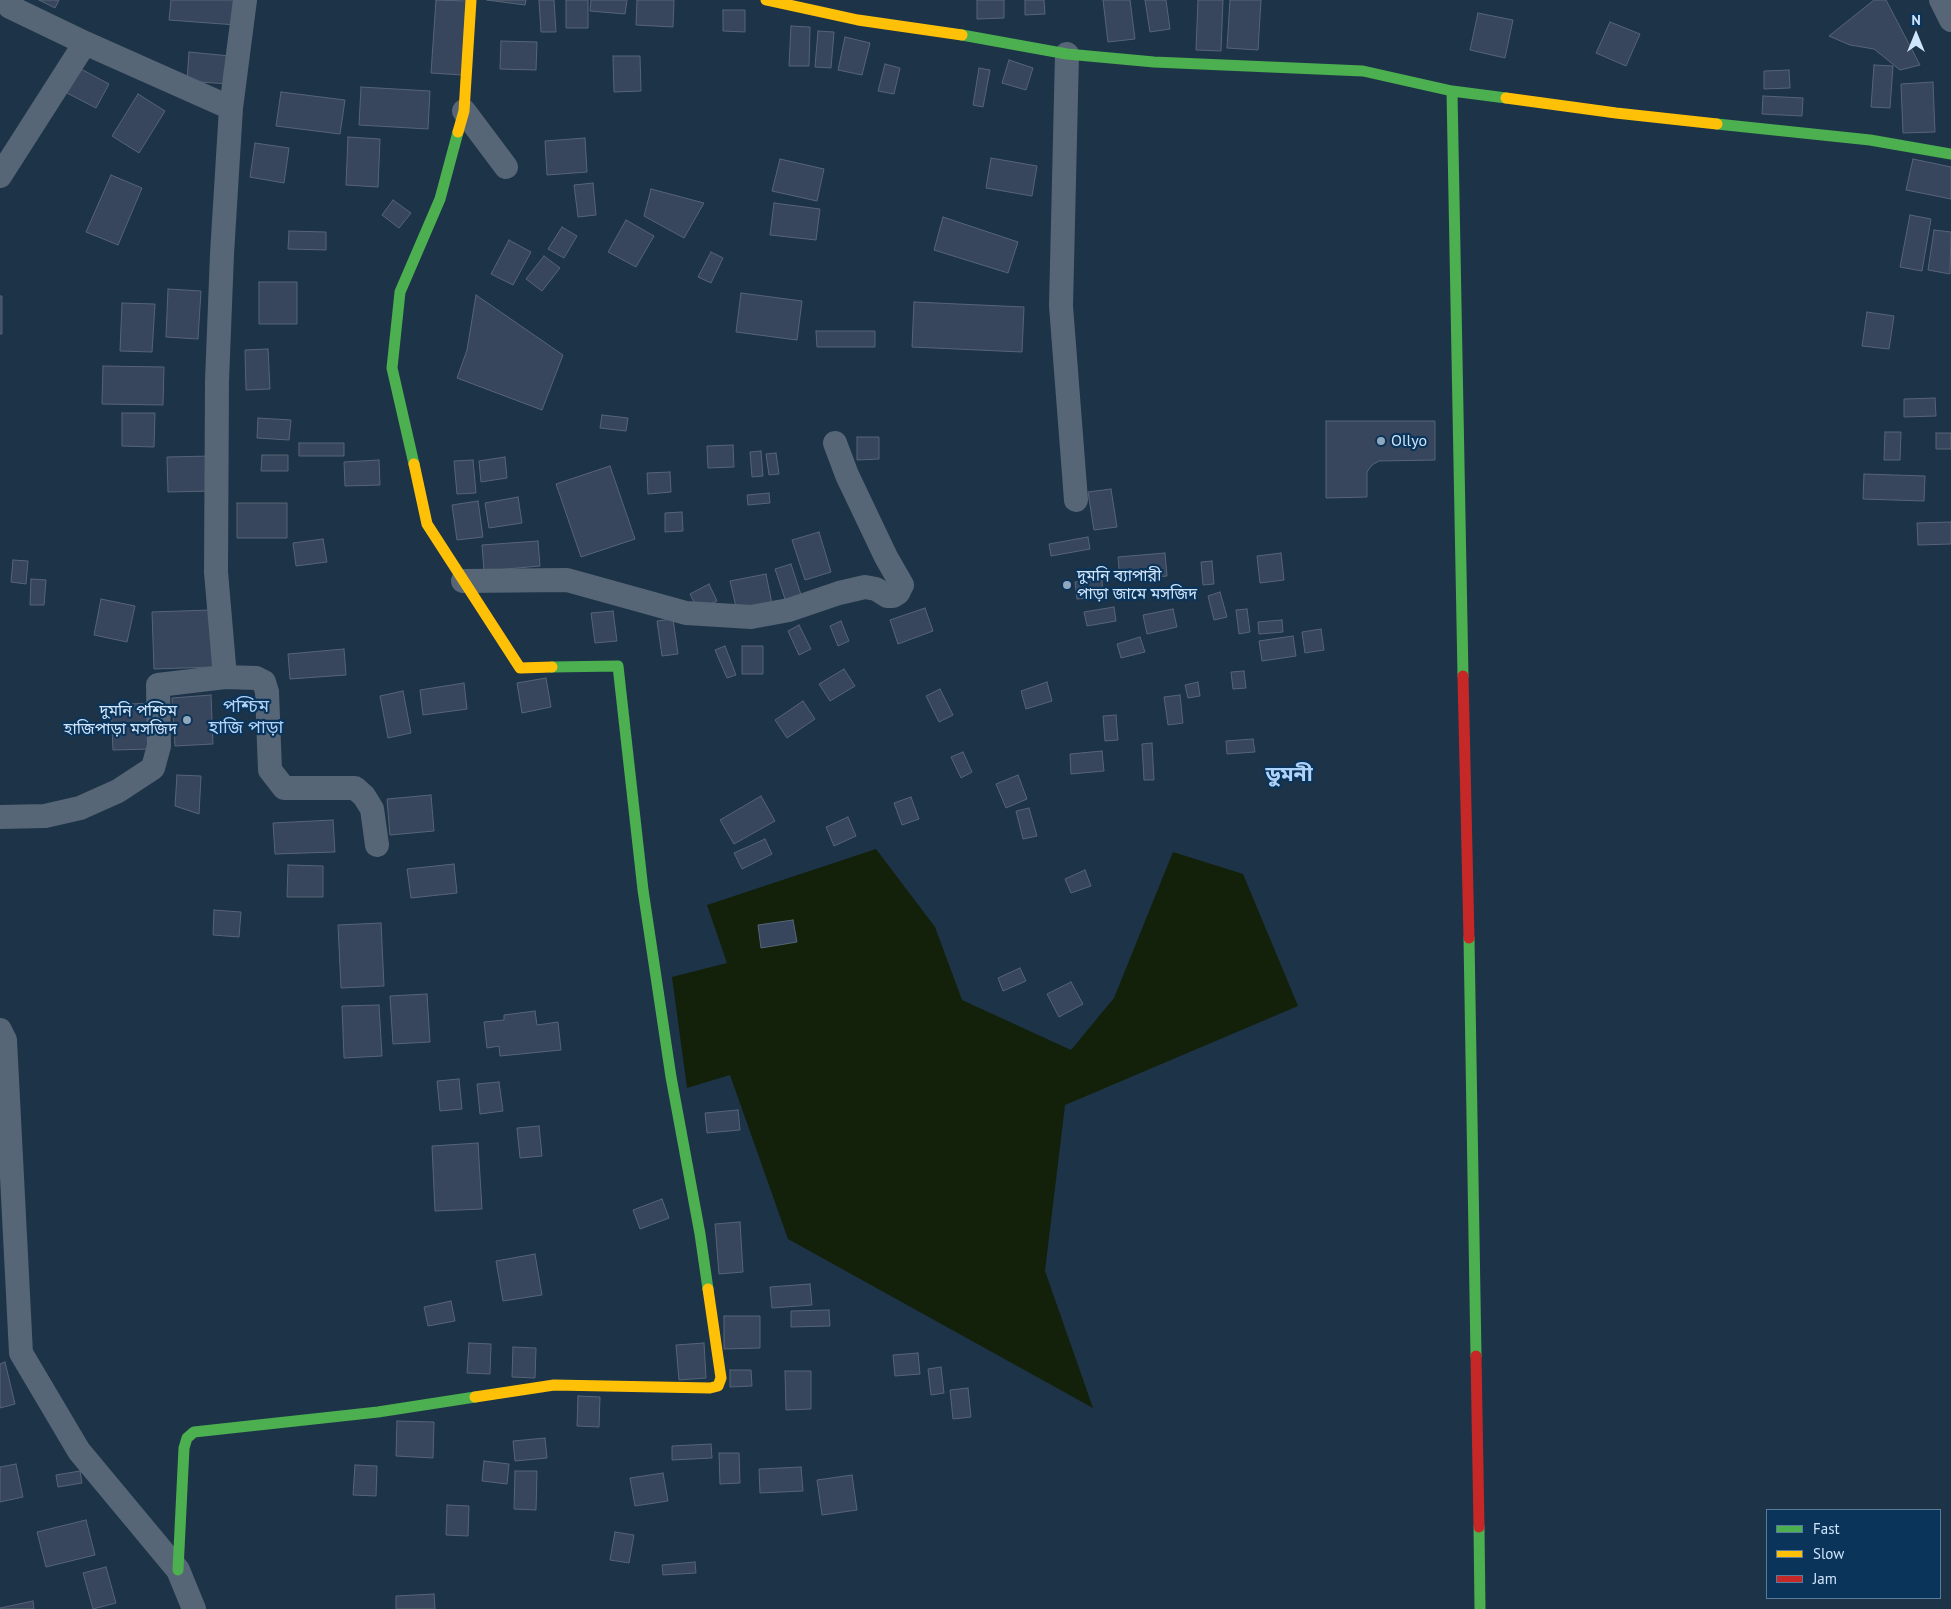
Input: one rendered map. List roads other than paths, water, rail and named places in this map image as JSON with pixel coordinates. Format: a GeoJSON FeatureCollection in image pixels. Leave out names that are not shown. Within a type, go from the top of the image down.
{"type":"FeatureCollection","features":[{"type":"Feature","properties":{"kind":"street"},"geometry":{"type":"LineString","coordinates":[[225,677],[216,572],[217,391],[222,254],[231,108],[245,0]]}},
{"type":"Feature","properties":{"kind":"street"},"geometry":{"type":"LineString","coordinates":[[178,1570],[184,1448],[186,1438],[194,1432],[378,1412],[554,1385],[710,1388],[718,1386],[721,1378],[700,1234],[671,1078],[644,900],[618,666],[520,668],[427,524],[392,368],[400,292],[440,199],[464,111],[471,0]]}},
{"type":"Feature","properties":{"kind":"street"},"geometry":{"type":"LineString","coordinates":[[766,0],[858,20],[1002,41],[1067,54],[1154,62],[1363,71],[1452,90],[1616,112],[1870,140],[1951,154]]}},
{"type":"Feature","properties":{"kind":"street"},"geometry":{"type":"LineString","coordinates":[[1941,0],[1951,20]]}},
{"type":"Feature","properties":{"kind":"street"},"geometry":{"type":"LineString","coordinates":[[10,7],[85,43],[231,108]]}},
{"type":"Feature","properties":{"kind":"street"},"geometry":{"type":"LineString","coordinates":[[2,168],[85,43]]}},
{"type":"Feature","properties":{"kind":"street"},"geometry":{"type":"LineString","coordinates":[[1067,54],[1061,306],[1076,500]]}},
{"type":"Feature","properties":{"kind":"street"},"geometry":{"type":"LineString","coordinates":[[1452,90],[1480,1609]]}},
{"type":"Feature","properties":{"kind":"street"},"geometry":{"type":"LineString","coordinates":[[464,111],[506,167]]}},
{"type":"Feature","properties":{"kind":"street"},"geometry":{"type":"LineString","coordinates":[[463,581],[567,580],[686,613],[751,617],[789,610],[839,593],[865,587],[876,589],[887,596],[893,596],[898,593],[902,586],[851,483],[835,443]]}},
{"type":"Feature","properties":{"kind":"street"},"geometry":{"type":"LineString","coordinates":[[0,817],[45,816],[80,808],[118,791],[153,768],[159,746],[158,685],[225,677],[256,678],[264,682],[267,692],[270,770],[284,788],[355,788],[364,796],[372,809],[377,845]]}},
{"type":"Feature","properties":{"kind":"street"},"geometry":{"type":"LineString","coordinates":[[0,1030],[5,1040],[21,1353],[79,1452],[178,1570],[194,1609]]}},
{"type":"Feature","properties":{"kind":"place","name":"Ollyo"},"geometry":{"type":"Point","coordinates":[1381,441]}},
{"type":"Feature","properties":{"kind":"place","name":"দুমনি ব্যাপারী পাড়া জামে মসজিদ"},"geometry":{"type":"Point","coordinates":[1067,585]}},
{"type":"Feature","properties":{"kind":"place","name":"দুমনি পশ্চিম হাজিপাড়া মসজিদ"},"geometry":{"type":"Point","coordinates":[187,720]}},
{"type":"Feature","properties":{"kind":"district","name":"পশ্চিম হাজি পাড়া"},"geometry":{"type":"Point","coordinates":[246,718]}},
{"type":"Feature","properties":{"kind":"district","name":"ডুমনী"},"geometry":{"type":"Point","coordinates":[1289,775]}}]}
